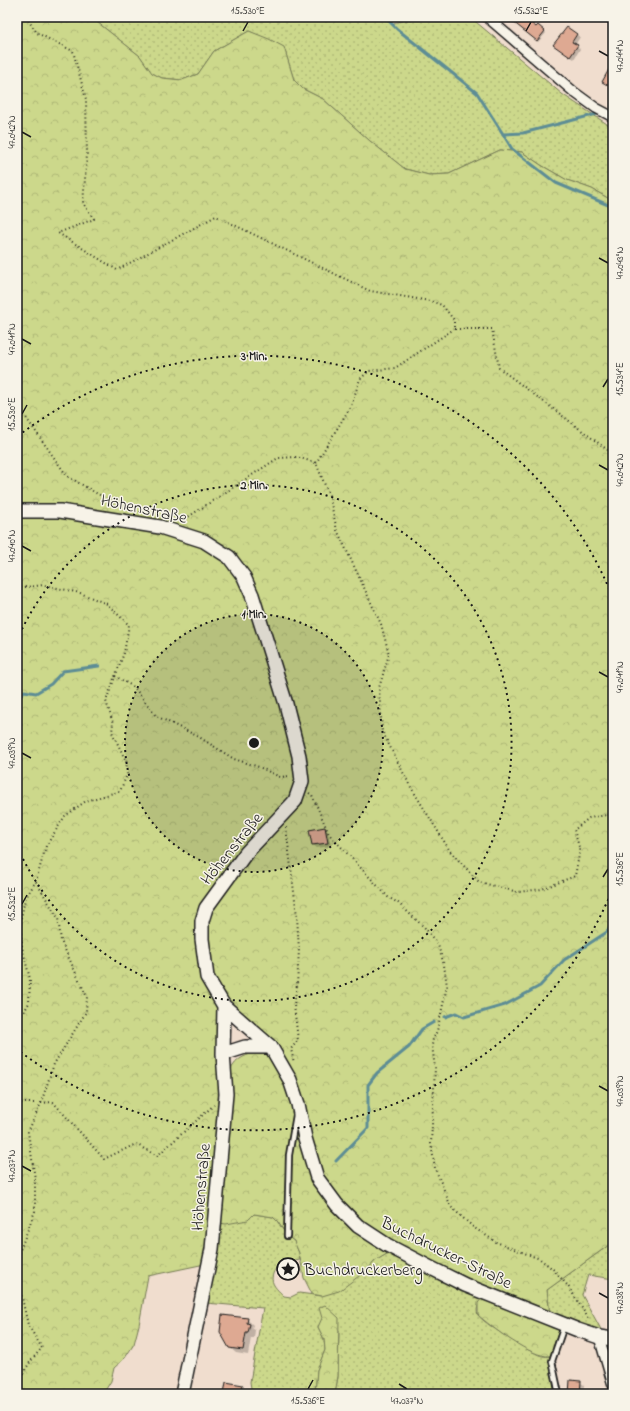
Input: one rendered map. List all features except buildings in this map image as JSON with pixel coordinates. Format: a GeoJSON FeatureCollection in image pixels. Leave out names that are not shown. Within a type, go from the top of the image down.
{"type":"FeatureCollection","features":[{"type":"Feature","properties":{"kind":"street"},"geometry":{"type":"LineString","coordinates":[[487,17],[574,92],[596,108],[613,117]]}},
{"type":"Feature","properties":{"kind":"street","name":"Höhenstraße"},"geometry":{"type":"LineString","coordinates":[[17,511],[60,510],[160,527],[204,541],[228,557],[244,577],[252,594],[286,704],[299,756],[301,781],[295,801],[246,853],[206,908],[202,921],[202,939],[207,977],[224,1006],[223,1054],[226,1094],[212,1249],[182,1394]]}},
{"type":"Feature","properties":{"kind":"street","name":"Buchdrucker-Straße"},"geometry":{"type":"LineString","coordinates":[[224,1006],[271,1047],[290,1080],[298,1104],[305,1138],[317,1178],[341,1210],[358,1226],[387,1245],[465,1285],[565,1325],[599,1337],[613,1339]]}},
{"type":"Feature","properties":{"kind":"street"},"geometry":{"type":"LineString","coordinates":[[223,1054],[245,1047],[271,1047]]}},
{"type":"Feature","properties":{"kind":"street"},"geometry":{"type":"LineString","coordinates":[[599,1337],[613,1385]]}},
{"type":"Feature","properties":{"kind":"lane"},"geometry":{"type":"LineString","coordinates":[[287,1236],[289,1155],[298,1104]]}},
{"type":"Feature","properties":{"kind":"lane"},"geometry":{"type":"LineString","coordinates":[[559,1394],[552,1361],[565,1325]]}},
{"type":"Feature","properties":{"kind":"path"},"geometry":{"type":"LineString","coordinates":[[26,17],[37,33],[73,51],[86,99],[87,155],[83,202],[94,219],[58,233],[117,270],[216,216],[370,291],[442,304],[454,320],[454,329]]}},
{"type":"Feature","properties":{"kind":"path"},"geometry":{"type":"LineString","coordinates":[[316,463],[351,406],[360,379],[369,371],[395,368],[454,329],[492,329],[499,368],[613,454]]}},
{"type":"Feature","properties":{"kind":"path"},"geometry":{"type":"LineString","coordinates":[[17,405],[67,476],[128,510]]}},
{"type":"Feature","properties":{"kind":"path"},"geometry":{"type":"LineString","coordinates":[[170,530],[278,458],[297,457],[316,463],[329,494],[337,530],[381,624],[389,654],[379,688],[382,731],[409,784],[450,851],[479,882],[518,892],[542,889],[575,876],[580,850],[574,830],[589,818],[613,814]]}},
{"type":"Feature","properties":{"kind":"path"},"geometry":{"type":"LineString","coordinates":[[17,588],[44,585],[80,593],[107,604],[129,625],[124,653],[106,701],[113,723],[112,732],[126,761],[127,775],[120,791],[86,801],[65,816],[46,846],[36,881],[25,899],[20,923],[22,947],[30,979],[29,1003],[24,1012],[17,1014]]}},
{"type":"Feature","properties":{"kind":"path"},"geometry":{"type":"LineString","coordinates":[[115,676],[134,687],[156,716],[200,737],[234,759],[259,767],[280,777],[301,781],[312,795],[329,834],[388,897],[398,903],[425,928],[438,945],[444,964],[447,986],[437,1031],[432,1045],[435,1068],[431,1144],[435,1168],[451,1207],[473,1227],[496,1242],[540,1260],[554,1270],[579,1302],[599,1337]]}},
{"type":"Feature","properties":{"kind":"path"},"geometry":{"type":"LineString","coordinates":[[285,812],[297,916],[299,950],[298,984],[294,1005],[298,1040],[291,1049],[296,1068],[285,1072]]}},
{"type":"Feature","properties":{"kind":"path"},"geometry":{"type":"LineString","coordinates":[[18,1394],[19,1384],[30,1361],[42,1348],[28,1326],[17,1276],[20,1250],[35,1211],[35,1179],[28,1132],[41,1103],[54,1064],[86,1012],[87,997],[61,941],[58,918],[36,881]]}},
{"type":"Feature","properties":{"kind":"path"},"geometry":{"type":"LineString","coordinates":[[17,1103],[53,1102],[104,1159],[136,1144],[157,1156],[226,1094]]}},
{"type":"Feature","properties":{"kind":"green space"},"geometry":{"type":"Polygon","coordinates":[[[17,17],[96,17],[97,22],[140,56],[152,73],[162,78],[182,80],[198,74],[214,51],[249,31],[284,47],[294,80],[303,89],[323,99],[370,141],[405,169],[429,175],[449,174],[500,150],[522,152],[567,180],[592,189],[613,201],[613,1242],[547,1290],[550,1315],[467,1281],[360,1223],[320,1176],[302,1103],[249,1020],[220,990],[212,975],[207,921],[210,910],[307,782],[257,593],[206,537],[17,506],[17,17]]]}},
{"type":"Feature","properties":{"kind":"green space"},"geometry":{"type":"Polygon","coordinates":[[[96,17],[385,17],[392,23],[425,17],[470,17],[562,94],[613,128],[613,201],[592,189],[567,180],[522,152],[500,150],[449,174],[429,175],[405,169],[370,141],[323,99],[303,89],[294,80],[284,48],[249,31],[214,51],[198,74],[182,80],[162,78],[151,73],[140,56],[97,22],[96,17]]]}},
{"type":"Feature","properties":{"kind":"green space"},"geometry":{"type":"Polygon","coordinates":[[[60,516],[123,525],[167,535],[207,550],[228,565],[237,577],[247,596],[280,706],[293,757],[296,781],[290,798],[201,905],[211,995],[217,1007],[217,1049],[221,1094],[205,1264],[148,1276],[134,1344],[125,1358],[114,1368],[111,1381],[103,1394],[17,1394],[17,517],[60,516]]]}},
{"type":"Feature","properties":{"kind":"green space"},"geometry":{"type":"Polygon","coordinates":[[[267,1050],[285,1082],[312,1180],[390,1252],[375,1261],[367,1270],[339,1291],[322,1296],[312,1294],[304,1278],[299,1253],[294,1241],[287,1236],[273,1217],[254,1214],[248,1220],[226,1224],[219,1223],[231,1070],[237,1061],[242,1058],[267,1050]]]}},
{"type":"Feature","properties":{"kind":"green space"},"geometry":{"type":"Polygon","coordinates":[[[254,1214],[273,1217],[287,1236],[294,1241],[299,1253],[300,1260],[279,1264],[273,1274],[272,1282],[284,1296],[291,1297],[299,1293],[322,1296],[367,1270],[375,1261],[390,1252],[483,1297],[477,1310],[481,1319],[530,1351],[541,1356],[550,1356],[550,1367],[556,1394],[335,1394],[338,1376],[339,1330],[323,1318],[318,1327],[324,1339],[325,1350],[317,1370],[315,1394],[252,1394],[250,1382],[263,1308],[206,1303],[219,1223],[254,1214]]]}},
{"type":"Feature","properties":{"kind":"green space"},"geometry":{"type":"Polygon","coordinates":[[[613,1242],[613,1279],[588,1275],[582,1295],[603,1333],[550,1315],[547,1290],[613,1242]]]}},
{"type":"Feature","properties":{"kind":"green space"},"geometry":{"type":"Polygon","coordinates":[[[483,1297],[560,1328],[550,1356],[533,1352],[512,1341],[478,1315],[478,1303],[483,1297]]]}},
{"type":"Feature","properties":{"kind":"green space"},"geometry":{"type":"Polygon","coordinates":[[[325,1305],[339,1318],[338,1376],[335,1394],[315,1394],[317,1370],[325,1350],[324,1339],[318,1327],[322,1318],[319,1308],[325,1305]]]}},
{"type":"Feature","properties":{"kind":"waterway"},"geometry":{"type":"LineString","coordinates":[[385,17],[397,29],[477,93],[503,134],[523,133],[597,114]]}},
{"type":"Feature","properties":{"kind":"waterway"},"geometry":{"type":"LineString","coordinates":[[503,134],[512,149],[556,183],[613,207]]}},
{"type":"Feature","properties":{"kind":"waterway"},"geometry":{"type":"LineString","coordinates":[[17,700],[24,691],[36,693],[51,684],[63,671],[99,666]]}},
{"type":"Feature","properties":{"kind":"waterway"},"geometry":{"type":"LineString","coordinates":[[445,1017],[456,1013],[464,1017],[505,1005],[540,986],[564,960],[607,932],[613,922]]}},
{"type":"Feature","properties":{"kind":"waterway"},"geometry":{"type":"LineString","coordinates":[[336,1161],[368,1128],[368,1085],[377,1073],[409,1047],[422,1029],[434,1022]]}},
{"type":"Feature","properties":{"kind":"place","name":"Buchdruckerberg"},"geometry":{"type":"Point","coordinates":[288,1269]}}]}
